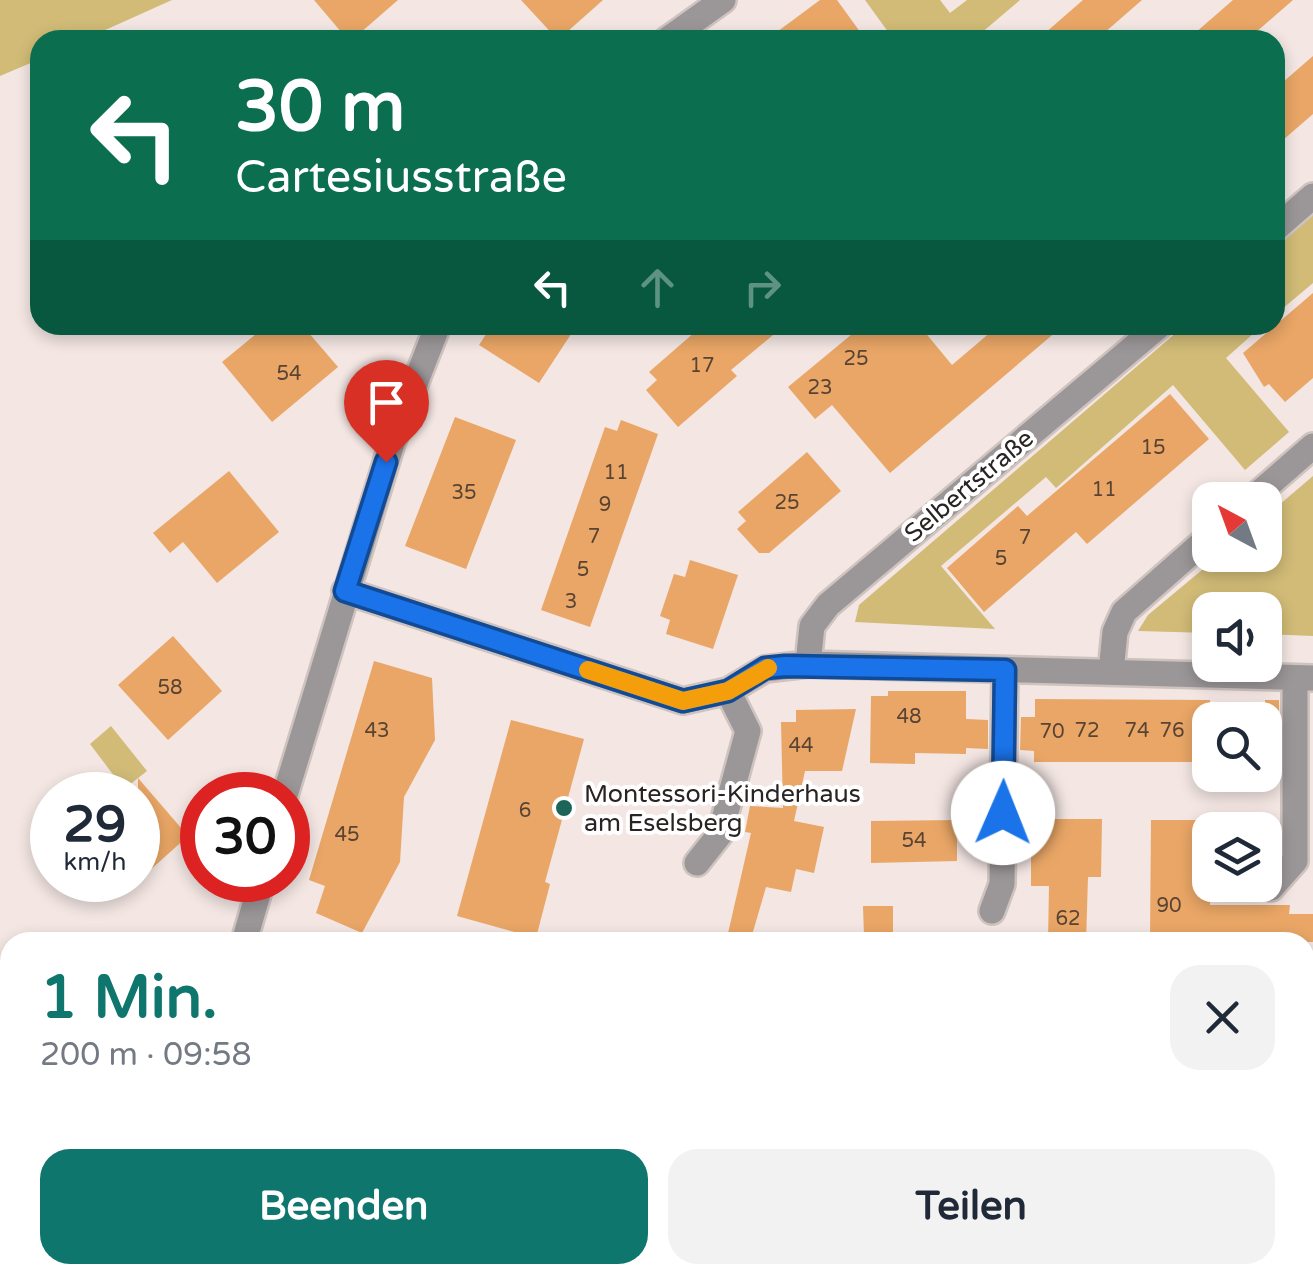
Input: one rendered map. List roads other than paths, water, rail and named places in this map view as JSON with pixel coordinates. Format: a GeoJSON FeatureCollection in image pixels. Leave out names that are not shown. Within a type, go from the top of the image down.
{"type":"FeatureCollection","features":[{"type":"Feature","properties":{"kind":"street"},"geometry":{"type":"LineString","coordinates":[[681,30],[723,0]]}},
{"type":"Feature","properties":{"kind":"street"},"geometry":{"type":"LineString","coordinates":[[1285,220],[1313,196]]}},
{"type":"Feature","properties":{"kind":"street"},"geometry":{"type":"LineString","coordinates":[[292,772],[393,440],[434,335]]}},
{"type":"Feature","properties":{"kind":"street","name":"Selbertstraße"},"geometry":{"type":"LineString","coordinates":[[808,664],[812,626],[828,606],[1148,335]]}},
{"type":"Feature","properties":{"kind":"street"},"geometry":{"type":"LineString","coordinates":[[1272,482],[1313,446]]}},
{"type":"Feature","properties":{"kind":"street"},"geometry":{"type":"LineString","coordinates":[[1111,672],[1115,632],[1124,612],[1192,552]]}},
{"type":"Feature","properties":{"kind":"street"},"geometry":{"type":"LineString","coordinates":[[345,591],[683,701],[728,691],[765,668],[808,664],[1304,678],[1294,861],[1282,875]]}},
{"type":"Feature","properties":{"kind":"street"},"geometry":{"type":"LineString","coordinates":[[992,911],[1002,884],[1005,670]]}},
{"type":"Feature","properties":{"kind":"street"},"geometry":{"type":"LineString","coordinates":[[697,864],[720,834],[748,731],[728,691]]}},
{"type":"Feature","properties":{"kind":"street"},"geometry":{"type":"LineString","coordinates":[[247,932],[256,902]]}},
{"type":"Feature","properties":{"kind":"place","name":"Montessori-Kinderhaus am Eselsberg"},"geometry":{"type":"Point","coordinates":[564,808]}}]}
